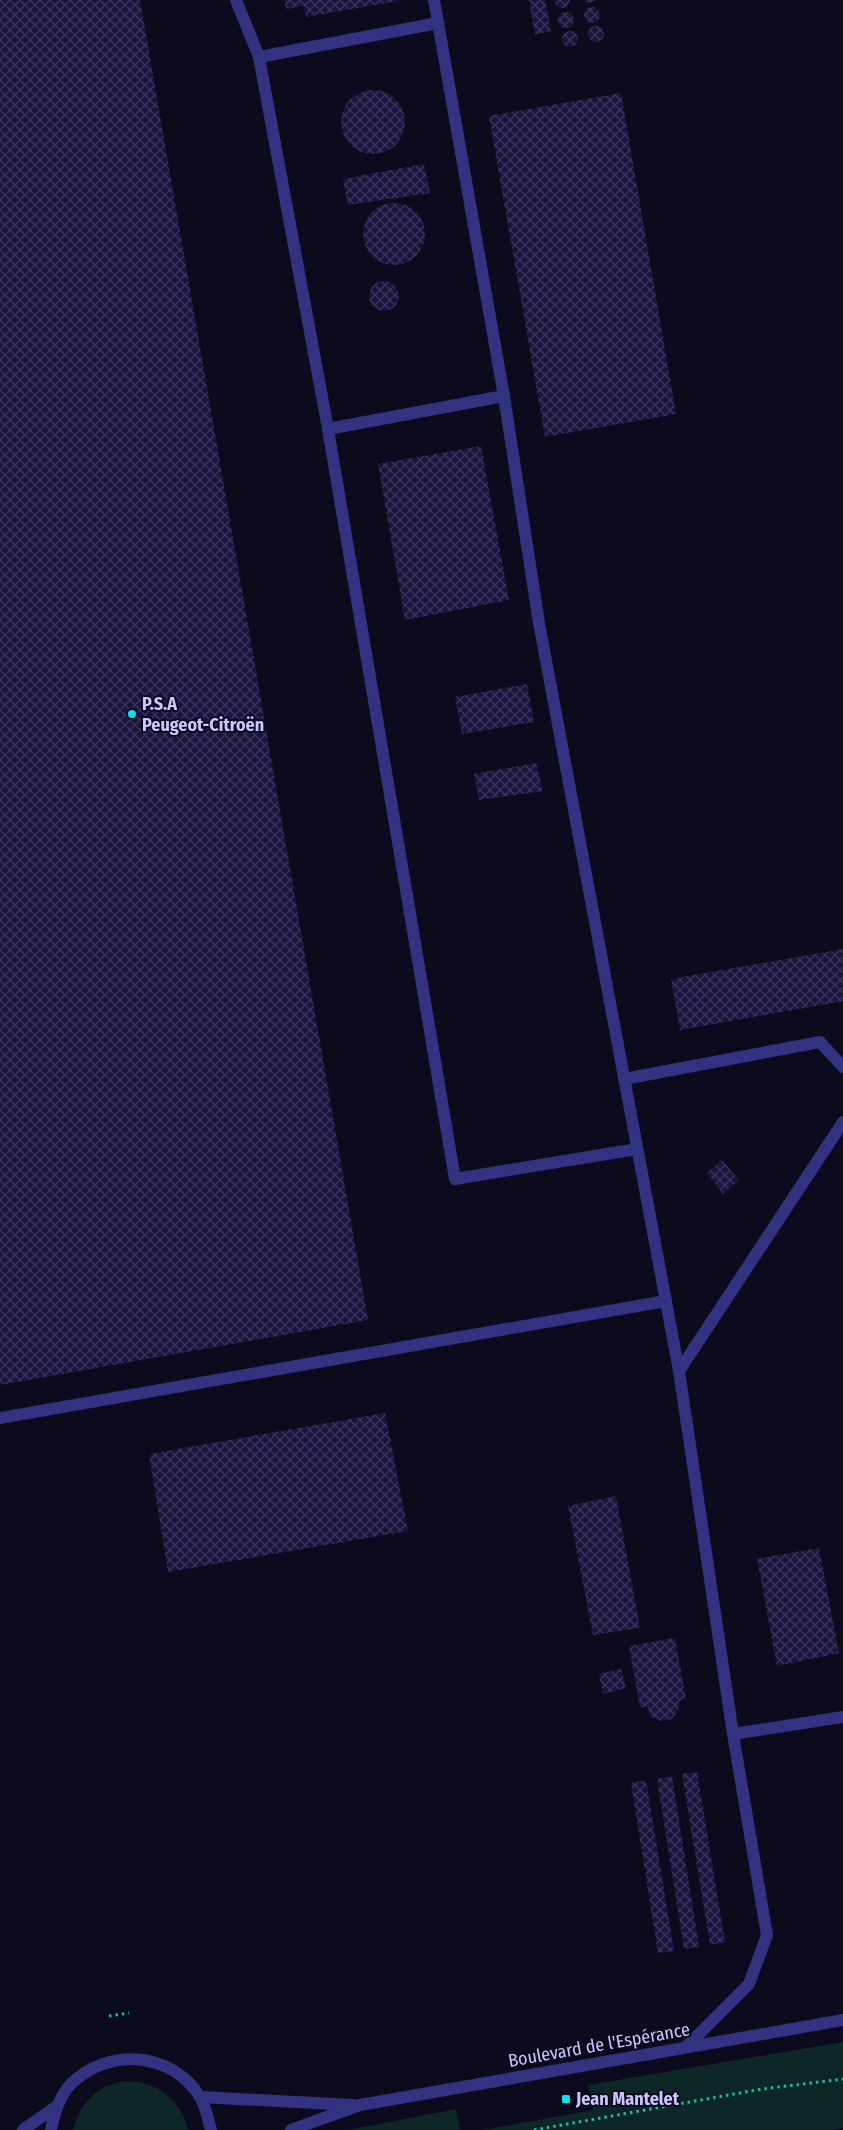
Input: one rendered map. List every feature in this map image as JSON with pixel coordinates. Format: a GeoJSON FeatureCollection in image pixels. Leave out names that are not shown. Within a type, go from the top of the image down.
{"type":"FeatureCollection","features":[{"type":"Feature","properties":{"kind":"street"},"geometry":{"type":"LineString","coordinates":[[236,0],[259,57],[328,429],[455,1179],[637,1149]]}},
{"type":"Feature","properties":{"kind":"street"},"geometry":{"type":"LineString","coordinates":[[434,0],[504,396],[539,623],[679,1372],[733,1734],[767,1935],[749,1984],[686,2048]]}},
{"type":"Feature","properties":{"kind":"street"},"geometry":{"type":"LineString","coordinates":[[259,57],[438,22]]}},
{"type":"Feature","properties":{"kind":"street"},"geometry":{"type":"LineString","coordinates":[[328,429],[504,396]]}},
{"type":"Feature","properties":{"kind":"street"},"geometry":{"type":"LineString","coordinates":[[624,1078],[820,1042],[843,1067]]}},
{"type":"Feature","properties":{"kind":"street"},"geometry":{"type":"LineString","coordinates":[[679,1372],[843,1122]]}},
{"type":"Feature","properties":{"kind":"street"},"geometry":{"type":"LineString","coordinates":[[0,1418],[666,1301]]}},
{"type":"Feature","properties":{"kind":"street"},"geometry":{"type":"LineString","coordinates":[[733,1734],[843,1717]]}},
{"type":"Feature","properties":{"kind":"street","name":"Boulevard de l'Espérance"},"geometry":{"type":"LineString","coordinates":[[291,2130],[360,2105],[843,2020]]}},
{"type":"Feature","properties":{"kind":"street"},"geometry":{"type":"LineString","coordinates":[[51,2130],[57,2106],[70,2085],[88,2070],[106,2062],[125,2058],[145,2059],[163,2065],[184,2078],[200,2096],[208,2114],[211,2130]]}},
{"type":"Feature","properties":{"kind":"street","name":"Boulevard de l'Espérance"},"geometry":{"type":"LineString","coordinates":[[200,2096],[360,2105]]}},
{"type":"Feature","properties":{"kind":"street"},"geometry":{"type":"LineString","coordinates":[[23,2130],[57,2106]]}},
{"type":"Feature","properties":{"kind":"path"},"geometry":{"type":"LineString","coordinates":[[109,2016],[128,2013]]}},
{"type":"Feature","properties":{"kind":"path"},"geometry":{"type":"LineString","coordinates":[[534,2130],[762,2089],[843,2079]]}},
{"type":"Feature","properties":{"kind":"green space"},"geometry":{"type":"Polygon","coordinates":[[[843,2042],[843,2128],[830,2130],[483,2130],[593,2110],[588,2085],[843,2042]]]}},
{"type":"Feature","properties":{"kind":"green space"},"geometry":{"type":"Polygon","coordinates":[[[125,2081],[147,2084],[166,2094],[180,2109],[188,2130],[73,2130],[80,2112],[91,2097],[106,2087],[125,2081]]]}},
{"type":"Feature","properties":{"kind":"green space"},"geometry":{"type":"Polygon","coordinates":[[[456,2109],[460,2130],[348,2130],[456,2109]]]}},
{"type":"Feature","properties":{"kind":"building","name":"P.S.A Peugeot-Citroën"},"geometry":{"type":"Polygon","coordinates":[[[0,0],[140,0],[368,1320],[0,1385],[0,0]]]}},
{"type":"Feature","properties":{"kind":"building"},"geometry":{"type":"Polygon","coordinates":[[[284,0],[397,1],[306,17],[304,6],[286,9],[284,0]]]}},
{"type":"Feature","properties":{"kind":"building"},"geometry":{"type":"Polygon","coordinates":[[[529,0],[545,0],[551,31],[535,35],[529,0]]]}},
{"type":"Feature","properties":{"kind":"building"},"geometry":{"type":"Polygon","coordinates":[[[554,0],[570,1],[566,8],[560,8],[554,0]]]}},
{"type":"Feature","properties":{"kind":"building"},"geometry":{"type":"Polygon","coordinates":[[[583,0],[597,0],[588,3],[583,0]]]}},
{"type":"Feature","properties":{"kind":"building"},"geometry":{"type":"Polygon","coordinates":[[[592,7],[600,15],[592,23],[584,15],[592,7]]]}},
{"type":"Feature","properties":{"kind":"building"},"geometry":{"type":"Polygon","coordinates":[[[566,12],[572,14],[574,20],[572,26],[566,28],[560,26],[558,20],[560,14],[566,12]]]}},
{"type":"Feature","properties":{"kind":"building"},"geometry":{"type":"Polygon","coordinates":[[[596,26],[604,34],[596,42],[588,34],[596,26]]]}},
{"type":"Feature","properties":{"kind":"building"},"geometry":{"type":"Polygon","coordinates":[[[570,31],[576,33],[578,39],[576,45],[570,47],[564,45],[562,39],[564,33],[570,31]]]}},
{"type":"Feature","properties":{"kind":"building"},"geometry":{"type":"Polygon","coordinates":[[[367,90],[379,90],[396,99],[403,110],[405,122],[403,134],[396,145],[379,154],[367,154],[355,149],[346,140],[341,128],[341,116],[346,104],[355,95],[367,90]]]}},
{"type":"Feature","properties":{"kind":"building"},"geometry":{"type":"Polygon","coordinates":[[[621,93],[676,414],[545,437],[489,116],[621,93]]]}},
{"type":"Feature","properties":{"kind":"building"},"geometry":{"type":"Polygon","coordinates":[[[424,164],[430,193],[348,205],[343,179],[424,164]]]}},
{"type":"Feature","properties":{"kind":"building"},"geometry":{"type":"Polygon","coordinates":[[[394,203],[406,206],[416,212],[422,222],[425,234],[422,246],[416,256],[406,262],[394,265],[382,262],[372,256],[366,246],[363,234],[366,222],[372,212],[382,206],[394,203]]]}},
{"type":"Feature","properties":{"kind":"building"},"geometry":{"type":"Polygon","coordinates":[[[384,281],[395,285],[399,296],[395,307],[384,311],[373,307],[369,296],[373,285],[384,281]]]}},
{"type":"Feature","properties":{"kind":"building"},"geometry":{"type":"Polygon","coordinates":[[[481,446],[509,600],[405,620],[378,464],[481,446]]]}},
{"type":"Feature","properties":{"kind":"building"},"geometry":{"type":"Polygon","coordinates":[[[527,684],[534,722],[462,734],[455,697],[527,684]]]}},
{"type":"Feature","properties":{"kind":"building"},"geometry":{"type":"Polygon","coordinates":[[[536,763],[543,791],[479,800],[474,774],[536,763]]]}},
{"type":"Feature","properties":{"kind":"building"},"geometry":{"type":"Polygon","coordinates":[[[843,949],[843,1001],[680,1030],[671,979],[843,949]]]}},
{"type":"Feature","properties":{"kind":"building"},"geometry":{"type":"Polygon","coordinates":[[[722,1160],[739,1180],[723,1194],[707,1173],[722,1160]]]}},
{"type":"Feature","properties":{"kind":"building"},"geometry":{"type":"Polygon","coordinates":[[[385,1413],[408,1531],[168,1572],[149,1454],[385,1413]]]}},
{"type":"Feature","properties":{"kind":"building"},"geometry":{"type":"Polygon","coordinates":[[[616,1496],[640,1628],[593,1635],[568,1506],[616,1496]]]}},
{"type":"Feature","properties":{"kind":"building"},"geometry":{"type":"Polygon","coordinates":[[[819,1548],[839,1653],[777,1666],[757,1559],[819,1548]]]}},
{"type":"Feature","properties":{"kind":"building"},"geometry":{"type":"Polygon","coordinates":[[[675,1638],[686,1699],[679,1701],[679,1709],[672,1719],[661,1721],[651,1716],[647,1706],[640,1708],[629,1646],[675,1638]]]}},
{"type":"Feature","properties":{"kind":"building"},"geometry":{"type":"Polygon","coordinates":[[[621,1669],[626,1688],[603,1694],[599,1674],[621,1669]]]}},
{"type":"Feature","properties":{"kind":"building"},"geometry":{"type":"Polygon","coordinates":[[[697,1772],[725,1942],[710,1945],[682,1774],[697,1772]]]}},
{"type":"Feature","properties":{"kind":"building"},"geometry":{"type":"Polygon","coordinates":[[[672,1776],[699,1947],[684,1949],[657,1779],[672,1776]]]}},
{"type":"Feature","properties":{"kind":"building"},"geometry":{"type":"Polygon","coordinates":[[[646,1780],[674,1951],[658,1953],[631,1783],[646,1780]]]}},
{"type":"Feature","properties":{"kind":"place","name":"P.S.A Peugeot-Citroën"},"geometry":{"type":"Point","coordinates":[132,714]}},
{"type":"Feature","properties":{"kind":"place","name":"Jean Mantelet"},"geometry":{"type":"Point","coordinates":[566,2099]}}]}
